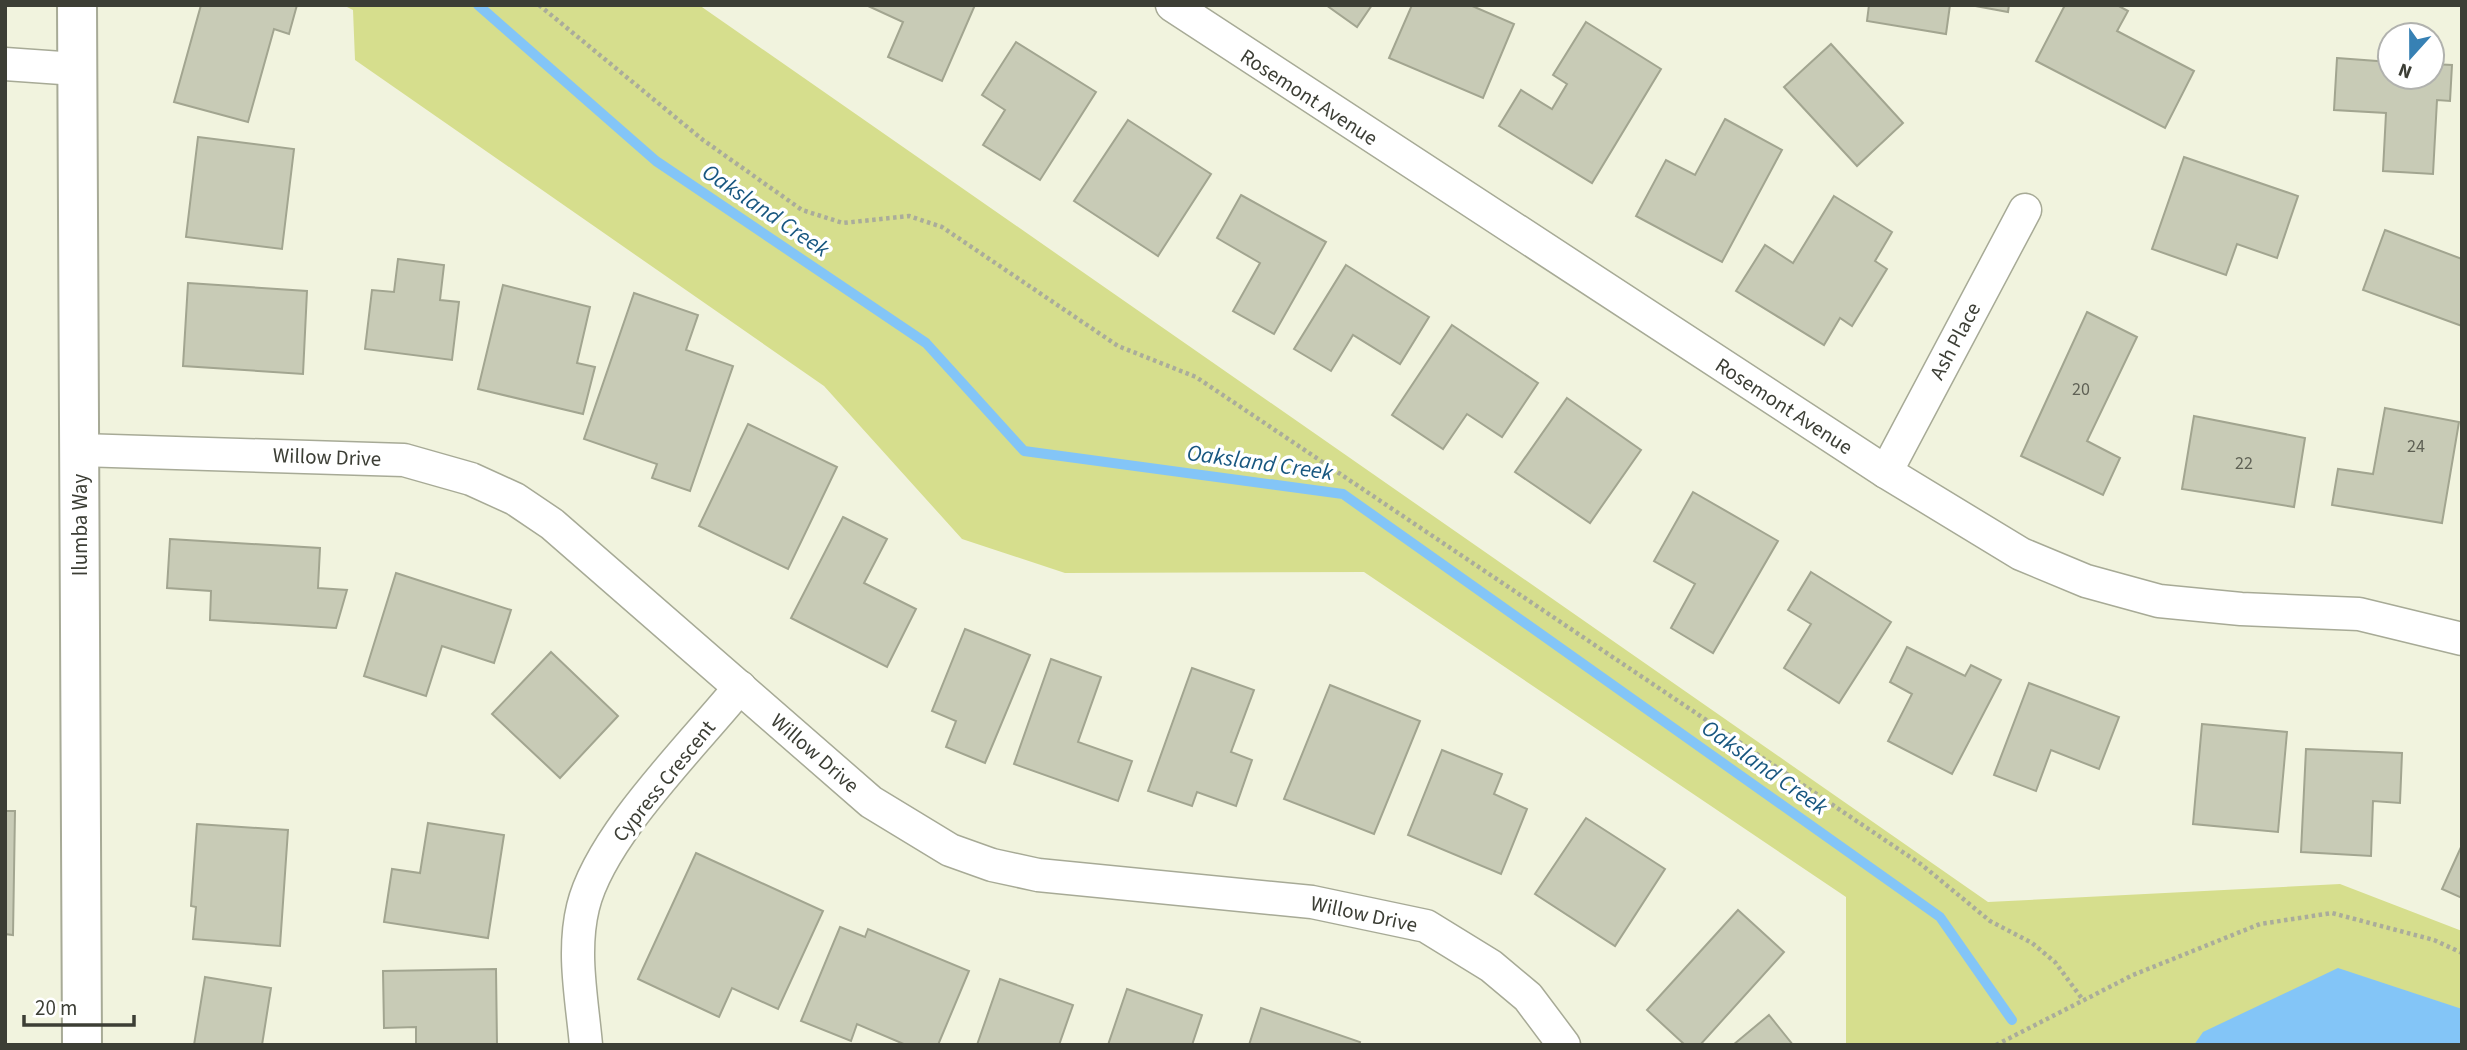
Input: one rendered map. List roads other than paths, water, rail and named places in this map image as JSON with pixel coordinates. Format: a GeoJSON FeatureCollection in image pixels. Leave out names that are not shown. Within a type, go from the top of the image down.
{"type":"FeatureCollection","features":[{"type":"Feature","properties":{"kind":"street","name":"Ilumba Way"},"geometry":{"type":"LineString","coordinates":[[77,5],[82,1045]]}},
{"type":"Feature","properties":{"kind":"street","name":"Rosemont Avenue"},"geometry":{"type":"LineString","coordinates":[[1172,5],[1886,472],[2021,554],[2086,581],[2159,601],[2241,610],[2359,614],[2462,639]]}},
{"type":"Feature","properties":{"kind":"street"},"geometry":{"type":"LineString","coordinates":[[5,64],[76,69]]}},
{"type":"Feature","properties":{"kind":"street","name":"Ash Place"},"geometry":{"type":"LineString","coordinates":[[1886,472],[2025,210]]}},
{"type":"Feature","properties":{"kind":"street","name":"Willow Drive"},"geometry":{"type":"LineString","coordinates":[[80,450],[404,460],[471,479],[515,499],[552,524],[871,803],[950,850],[992,865],[1038,875],[1312,902],[1426,926],[1491,966],[1528,997],[1564,1045]]}},
{"type":"Feature","properties":{"kind":"street","name":"Cypress Crescent"},"geometry":{"type":"LineString","coordinates":[[586,1045],[578,960],[583,907],[596,872],[616,837],[740,687]]}},
{"type":"Feature","properties":{"kind":"water"},"geometry":{"type":"Polygon","coordinates":[[[2338,968],[2462,1009],[2462,1045],[2194,1045],[2203,1032],[2338,968]]]}},
{"type":"Feature","properties":{"kind":"waterway","name":"Oaksland Creek"},"geometry":{"type":"LineString","coordinates":[[478,5],[656,161],[926,343],[1024,451],[1343,494],[1940,917],[2012,1020]]}}]}
